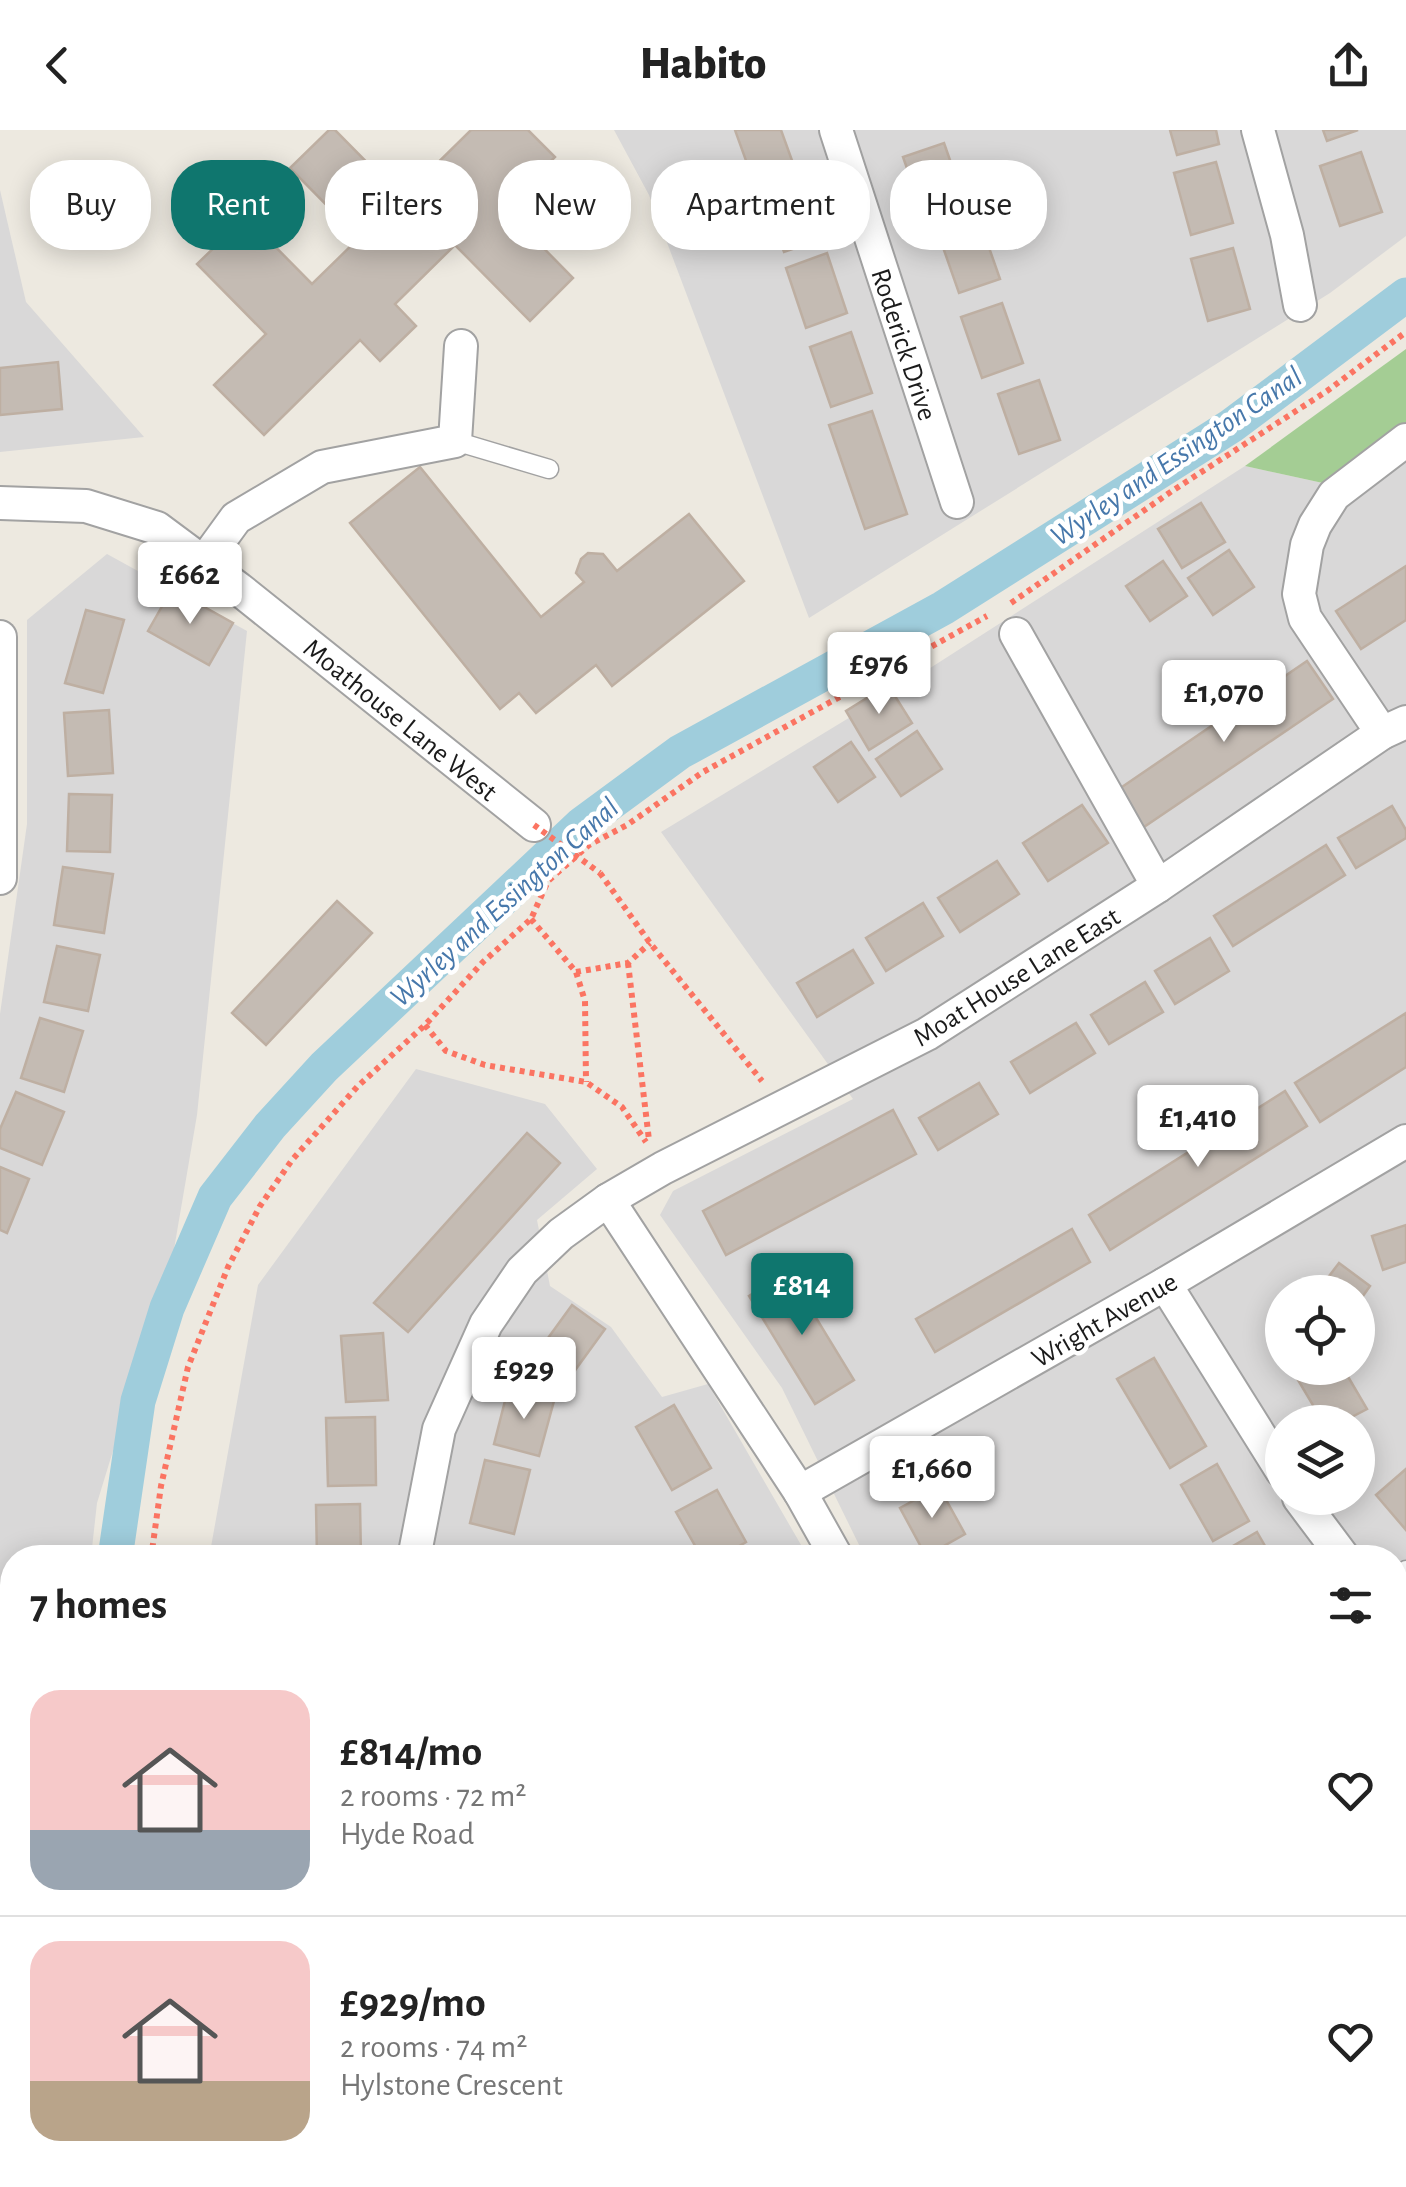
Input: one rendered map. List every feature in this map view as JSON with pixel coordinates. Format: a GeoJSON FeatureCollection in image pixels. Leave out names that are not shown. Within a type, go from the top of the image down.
{"type":"FeatureCollection","features":[{"type":"Feature","properties":{"kind":"street","name":"Roderick Drive"},"geometry":{"type":"LineString","coordinates":[[836,130],[957,502]]}},
{"type":"Feature","properties":{"kind":"street"},"geometry":{"type":"LineString","coordinates":[[1258,130],[1287,235],[1300,305]]}},
{"type":"Feature","properties":{"kind":"street"},"geometry":{"type":"LineString","coordinates":[[204,562],[236,518],[322,467],[456,440],[461,346]]}},
{"type":"Feature","properties":{"kind":"street"},"geometry":{"type":"LineString","coordinates":[[1394,727],[1305,618],[1299,594],[1306,545],[1334,495],[1406,440]]}},
{"type":"Feature","properties":{"kind":"street","name":"Moathouse Lane West"},"geometry":{"type":"LineString","coordinates":[[0,504],[86,506],[157,528],[534,825]]}},
{"type":"Feature","properties":{"kind":"street"},"geometry":{"type":"LineString","coordinates":[[1016,634],[1158,886]]}},
{"type":"Feature","properties":{"kind":"street"},"geometry":{"type":"LineString","coordinates":[[0,637],[0,878]]}},
{"type":"Feature","properties":{"kind":"street","name":"Moat House Lane East"},"geometry":{"type":"LineString","coordinates":[[416,1545],[439,1428],[486,1324],[522,1271],[561,1234],[608,1200],[782,1106],[927,1034],[1158,886],[1394,727]]}},
{"type":"Feature","properties":{"kind":"street","name":"Wright Avenue"},"geometry":{"type":"LineString","coordinates":[[800,1492],[1406,1141]]}},
{"type":"Feature","properties":{"kind":"street"},"geometry":{"type":"LineString","coordinates":[[608,1200],[800,1492],[830,1545]]}},
{"type":"Feature","properties":{"kind":"street"},"geometry":{"type":"LineString","coordinates":[[1165,1284],[1265,1444]]}},
{"type":"Feature","properties":{"kind":"street"},"geometry":{"type":"LineString","coordinates":[[1312,1515],[1334,1545]]}},
{"type":"Feature","properties":{"kind":"lane"},"geometry":{"type":"LineString","coordinates":[[456,440],[550,469]]}},
{"type":"Feature","properties":{"kind":"path"},"geometry":{"type":"LineString","coordinates":[[153,1545],[161,1486],[188,1368],[228,1267],[260,1206],[292,1160],[358,1086],[426,1025],[483,962],[530,919],[548,881],[589,844],[626,825],[704,772],[1011,604],[1327,391],[1406,332]]}},
{"type":"Feature","properties":{"kind":"path"},"geometry":{"type":"LineString","coordinates":[[534,825],[600,873],[650,943],[782,1106]]}},
{"type":"Feature","properties":{"kind":"path"},"geometry":{"type":"LineString","coordinates":[[530,919],[576,972],[584,1001],[586,1082]]}},
{"type":"Feature","properties":{"kind":"path"},"geometry":{"type":"LineString","coordinates":[[576,972],[628,963],[650,943]]}},
{"type":"Feature","properties":{"kind":"path"},"geometry":{"type":"LineString","coordinates":[[426,1025],[446,1051],[485,1065],[586,1082],[622,1106],[650,1147],[628,963]]}},
{"type":"Feature","properties":{"kind":"shaded area"},"geometry":{"type":"Polygon","coordinates":[[[614,130],[1406,130],[1406,236],[1330,293],[809,618],[670,250],[870,250],[870,160],[651,160],[651,200],[614,130]]]}},
{"type":"Feature","properties":{"kind":"shaded area"},"geometry":{"type":"Polygon","coordinates":[[[0,190],[26,302],[144,437],[0,452],[0,190]]]}},
{"type":"Feature","properties":{"kind":"shaded area"},"geometry":{"type":"Polygon","coordinates":[[[1406,434],[1406,1545],[859,1545],[782,1388],[660,1215],[673,1191],[853,1099],[661,832],[913,679],[1245,466],[1332,485],[1406,434]]]}},
{"type":"Feature","properties":{"kind":"shaded area"},"geometry":{"type":"Polygon","coordinates":[[[107,554],[247,631],[197,1115],[173,1255],[97,1503],[92,1545],[0,1545],[0,1014],[27,824],[27,620],[107,554]]]}},
{"type":"Feature","properties":{"kind":"shaded area"},"geometry":{"type":"Polygon","coordinates":[[[416,1069],[545,1104],[597,1169],[537,1220],[550,1286],[611,1327],[662,1397],[708,1384],[801,1545],[211,1545],[258,1285],[416,1069]]]}},
{"type":"Feature","properties":{"kind":"green space"},"geometry":{"type":"Polygon","coordinates":[[[1406,349],[1406,434],[1332,485],[1245,466],[1406,349]]]}},
{"type":"Feature","properties":{"kind":"building"},"geometry":{"type":"Polygon","coordinates":[[[329,130],[335,130],[365,160],[325,160],[325,204],[305,183],[305,160],[298,160],[329,130]]]}},
{"type":"Feature","properties":{"kind":"building"},"geometry":{"type":"Polygon","coordinates":[[[471,130],[528,130],[555,157],[498,160],[498,250],[545,250],[573,278],[530,321],[460,250],[478,250],[478,160],[441,160],[471,130]]]}},
{"type":"Feature","properties":{"kind":"building"},"geometry":{"type":"Polygon","coordinates":[[[735,130],[781,130],[792,160],[746,160],[735,130]]]}},
{"type":"Feature","properties":{"kind":"building"},"geometry":{"type":"Polygon","coordinates":[[[1170,130],[1216,130],[1219,144],[1177,155],[1170,130]]]}},
{"type":"Feature","properties":{"kind":"building"},"geometry":{"type":"Polygon","coordinates":[[[1323,130],[1358,130],[1327,141],[1323,130]]]}},
{"type":"Feature","properties":{"kind":"building"},"geometry":{"type":"Polygon","coordinates":[[[944,143],[950,160],[904,160],[903,157],[944,143]]]}},
{"type":"Feature","properties":{"kind":"building"},"geometry":{"type":"Polygon","coordinates":[[[1361,152],[1382,212],[1340,226],[1320,166],[1361,152]]]}},
{"type":"Feature","properties":{"kind":"building"},"geometry":{"type":"Polygon","coordinates":[[[1216,162],[1233,223],[1191,235],[1174,173],[1216,162]]]}},
{"type":"Feature","properties":{"kind":"building"},"geometry":{"type":"Polygon","coordinates":[[[1233,248],[1250,309],[1208,321],[1191,259],[1233,248]]]}},
{"type":"Feature","properties":{"kind":"building"},"geometry":{"type":"Polygon","coordinates":[[[212,250],[279,250],[312,284],[347,250],[450,250],[395,304],[416,326],[380,361],[360,340],[264,435],[214,385],[266,334],[197,264],[212,250]]]}},
{"type":"Feature","properties":{"kind":"building"},"geometry":{"type":"Polygon","coordinates":[[[944,250],[990,250],[1000,279],[959,293],[944,250]]]}},
{"type":"Feature","properties":{"kind":"building"},"geometry":{"type":"Polygon","coordinates":[[[827,253],[847,313],[806,328],[786,268],[827,253]]]}},
{"type":"Feature","properties":{"kind":"building"},"geometry":{"type":"Polygon","coordinates":[[[1002,303],[1023,363],[982,378],[961,317],[1002,303]]]}},
{"type":"Feature","properties":{"kind":"building"},"geometry":{"type":"Polygon","coordinates":[[[851,332],[872,393],[831,407],[810,347],[851,332]]]}},
{"type":"Feature","properties":{"kind":"building"},"geometry":{"type":"Polygon","coordinates":[[[58,362],[62,409],[0,415],[0,368],[58,362]]]}},
{"type":"Feature","properties":{"kind":"building"},"geometry":{"type":"Polygon","coordinates":[[[1039,380],[1060,440],[1019,454],[998,394],[1039,380]]]}},
{"type":"Feature","properties":{"kind":"building"},"geometry":{"type":"Polygon","coordinates":[[[872,411],[907,514],[865,529],[829,425],[872,411]]]}},
{"type":"Feature","properties":{"kind":"building"},"geometry":{"type":"Polygon","coordinates":[[[420,467],[541,617],[584,582],[576,573],[588,553],[603,554],[617,571],[689,514],[744,581],[612,686],[596,665],[536,713],[519,693],[500,709],[350,523],[420,467]]]}},
{"type":"Feature","properties":{"kind":"building"},"geometry":{"type":"Polygon","coordinates":[[[1201,503],[1225,542],[1182,568],[1158,529],[1201,503]]]}},
{"type":"Feature","properties":{"kind":"building"},"geometry":{"type":"Polygon","coordinates":[[[1229,550],[1254,587],[1213,615],[1188,578],[1229,550]]]}},
{"type":"Feature","properties":{"kind":"building"},"geometry":{"type":"Polygon","coordinates":[[[1163,561],[1187,596],[1150,621],[1126,586],[1163,561]]]}},
{"type":"Feature","properties":{"kind":"building"},"geometry":{"type":"Polygon","coordinates":[[[1406,566],[1406,620],[1361,649],[1336,611],[1406,566]]]}},
{"type":"Feature","properties":{"kind":"building"},"geometry":{"type":"Polygon","coordinates":[[[172,589],[233,623],[209,665],[148,631],[172,589]]]}},
{"type":"Feature","properties":{"kind":"building"},"geometry":{"type":"Polygon","coordinates":[[[86,610],[124,620],[103,693],[65,683],[86,610]]]}},
{"type":"Feature","properties":{"kind":"building"},"geometry":{"type":"Polygon","coordinates":[[[1307,661],[1333,699],[1141,829],[1116,791],[1307,661]]]}},
{"type":"Feature","properties":{"kind":"building"},"geometry":{"type":"Polygon","coordinates":[[[888,685],[912,723],[869,750],[846,711],[888,685]]]}},
{"type":"Feature","properties":{"kind":"building"},"geometry":{"type":"Polygon","coordinates":[[[109,710],[113,773],[68,776],[64,713],[109,710]]]}},
{"type":"Feature","properties":{"kind":"building"},"geometry":{"type":"Polygon","coordinates":[[[917,731],[942,769],[901,796],[876,759],[917,731]]]}},
{"type":"Feature","properties":{"kind":"building"},"geometry":{"type":"Polygon","coordinates":[[[851,742],[875,777],[838,802],[814,767],[851,742]]]}},
{"type":"Feature","properties":{"kind":"building"},"geometry":{"type":"Polygon","coordinates":[[[69,794],[112,795],[110,852],[67,851],[69,794]]]}},
{"type":"Feature","properties":{"kind":"building"},"geometry":{"type":"Polygon","coordinates":[[[1082,805],[1108,843],[1048,881],[1023,843],[1082,805]]]}},
{"type":"Feature","properties":{"kind":"building"},"geometry":{"type":"Polygon","coordinates":[[[1392,806],[1406,830],[1406,838],[1356,868],[1338,838],[1392,806]]]}},
{"type":"Feature","properties":{"kind":"building"},"geometry":{"type":"Polygon","coordinates":[[[1326,845],[1345,875],[1233,946],[1214,916],[1326,845]]]}},
{"type":"Feature","properties":{"kind":"building"},"geometry":{"type":"Polygon","coordinates":[[[997,861],[1019,894],[960,932],[938,898],[997,861]]]}},
{"type":"Feature","properties":{"kind":"building"},"geometry":{"type":"Polygon","coordinates":[[[63,867],[113,874],[104,933],[54,925],[63,867]]]}},
{"type":"Feature","properties":{"kind":"building"},"geometry":{"type":"Polygon","coordinates":[[[337,901],[372,933],[266,1045],[232,1013],[337,901]]]}},
{"type":"Feature","properties":{"kind":"building"},"geometry":{"type":"Polygon","coordinates":[[[923,903],[943,936],[886,971],[866,938],[923,903]]]}},
{"type":"Feature","properties":{"kind":"building"},"geometry":{"type":"Polygon","coordinates":[[[1210,938],[1229,971],[1175,1004],[1155,971],[1210,938]]]}},
{"type":"Feature","properties":{"kind":"building"},"geometry":{"type":"Polygon","coordinates":[[[57,946],[100,955],[88,1011],[44,1002],[57,946]]]}},
{"type":"Feature","properties":{"kind":"building"},"geometry":{"type":"Polygon","coordinates":[[[853,950],[873,983],[817,1017],[797,983],[853,950]]]}},
{"type":"Feature","properties":{"kind":"building"},"geometry":{"type":"Polygon","coordinates":[[[1145,982],[1163,1012],[1109,1044],[1091,1015],[1145,982]]]}},
{"type":"Feature","properties":{"kind":"building"},"geometry":{"type":"Polygon","coordinates":[[[1406,1013],[1406,1067],[1320,1122],[1295,1083],[1406,1013]]]}},
{"type":"Feature","properties":{"kind":"building"},"geometry":{"type":"Polygon","coordinates":[[[40,1018],[83,1031],[64,1092],[21,1078],[40,1018]]]}},
{"type":"Feature","properties":{"kind":"building"},"geometry":{"type":"Polygon","coordinates":[[[1076,1023],[1095,1053],[1030,1093],[1011,1062],[1076,1023]]]}},
{"type":"Feature","properties":{"kind":"building"},"geometry":{"type":"Polygon","coordinates":[[[979,1083],[998,1114],[938,1150],[919,1118],[979,1083]]]}},
{"type":"Feature","properties":{"kind":"building"},"geometry":{"type":"Polygon","coordinates":[[[1285,1091],[1307,1126],[1110,1250],[1089,1215],[1285,1091]]]}},
{"type":"Feature","properties":{"kind":"building"},"geometry":{"type":"Polygon","coordinates":[[[16,1092],[64,1112],[42,1165],[0,1148],[0,1129],[16,1092]]]}},
{"type":"Feature","properties":{"kind":"building"},"geometry":{"type":"Polygon","coordinates":[[[893,1110],[916,1154],[726,1255],[703,1211],[893,1110]]]}},
{"type":"Feature","properties":{"kind":"building"},"geometry":{"type":"Polygon","coordinates":[[[527,1133],[560,1163],[408,1332],[374,1303],[527,1133]]]}},
{"type":"Feature","properties":{"kind":"building"},"geometry":{"type":"Polygon","coordinates":[[[0,1167],[29,1179],[7,1233],[0,1230],[0,1167]]]}},
{"type":"Feature","properties":{"kind":"building"},"geometry":{"type":"Polygon","coordinates":[[[1406,1225],[1406,1262],[1383,1270],[1372,1236],[1406,1225]]]}},
{"type":"Feature","properties":{"kind":"building"},"geometry":{"type":"Polygon","coordinates":[[[1072,1229],[1090,1262],[935,1352],[916,1319],[1072,1229]]]}},
{"type":"Feature","properties":{"kind":"building"},"geometry":{"type":"Polygon","coordinates":[[[1339,1263],[1355,1275],[1330,1275],[1339,1263]]]}},
{"type":"Feature","properties":{"kind":"building"},"geometry":{"type":"Polygon","coordinates":[[[788,1272],[854,1380],[815,1404],[749,1296],[788,1272]]]}},
{"type":"Feature","properties":{"kind":"building"},"geometry":{"type":"Polygon","coordinates":[[[572,1305],[605,1329],[568,1380],[535,1356],[572,1305]]]}},
{"type":"Feature","properties":{"kind":"building"},"geometry":{"type":"Polygon","coordinates":[[[383,1333],[388,1400],[346,1402],[341,1336],[383,1333]]]}},
{"type":"Feature","properties":{"kind":"building"},"geometry":{"type":"Polygon","coordinates":[[[1154,1358],[1206,1446],[1170,1468],[1117,1379],[1154,1358]]]}},
{"type":"Feature","properties":{"kind":"building"},"geometry":{"type":"Polygon","coordinates":[[[1301,1385],[1353,1385],[1365,1405],[1313,1405],[1301,1385]]]}},
{"type":"Feature","properties":{"kind":"building"},"geometry":{"type":"Polygon","coordinates":[[[508,1389],[554,1401],[539,1456],[494,1444],[508,1389]]]}},
{"type":"Feature","properties":{"kind":"building"},"geometry":{"type":"Polygon","coordinates":[[[674,1405],[711,1468],[672,1490],[636,1427],[674,1405]]]}},
{"type":"Feature","properties":{"kind":"building"},"geometry":{"type":"Polygon","coordinates":[[[375,1417],[376,1485],[328,1486],[326,1418],[375,1417]]]}},
{"type":"Feature","properties":{"kind":"building"},"geometry":{"type":"Polygon","coordinates":[[[485,1460],[530,1470],[514,1534],[470,1523],[485,1460]]]}},
{"type":"Feature","properties":{"kind":"building"},"geometry":{"type":"Polygon","coordinates":[[[1217,1464],[1249,1521],[1213,1541],[1181,1485],[1217,1464]]]}},
{"type":"Feature","properties":{"kind":"building"},"geometry":{"type":"Polygon","coordinates":[[[1406,1469],[1406,1530],[1376,1495],[1406,1469]]]}},
{"type":"Feature","properties":{"kind":"building"},"geometry":{"type":"Polygon","coordinates":[[[939,1487],[965,1534],[946,1545],[920,1545],[900,1508],[939,1487]]]}},
{"type":"Feature","properties":{"kind":"building"},"geometry":{"type":"Polygon","coordinates":[[[717,1490],[746,1542],[695,1545],[676,1512],[717,1490]]]}},
{"type":"Feature","properties":{"kind":"building"},"geometry":{"type":"Polygon","coordinates":[[[360,1504],[361,1545],[317,1545],[316,1505],[360,1504]]]}},
{"type":"Feature","properties":{"kind":"building"},"geometry":{"type":"Polygon","coordinates":[[[1257,1532],[1264,1545],[1235,1545],[1257,1532]]]}},
{"type":"Feature","properties":{"kind":"waterway","name":"Wyrley and Essington Canal"},"geometry":{"type":"LineString","coordinates":[[117,1545],[138,1401],[167,1308],[215,1197],[270,1126],[324,1067],[582,824],[680,752],[943,608],[1231,426],[1406,295]]}}]}
